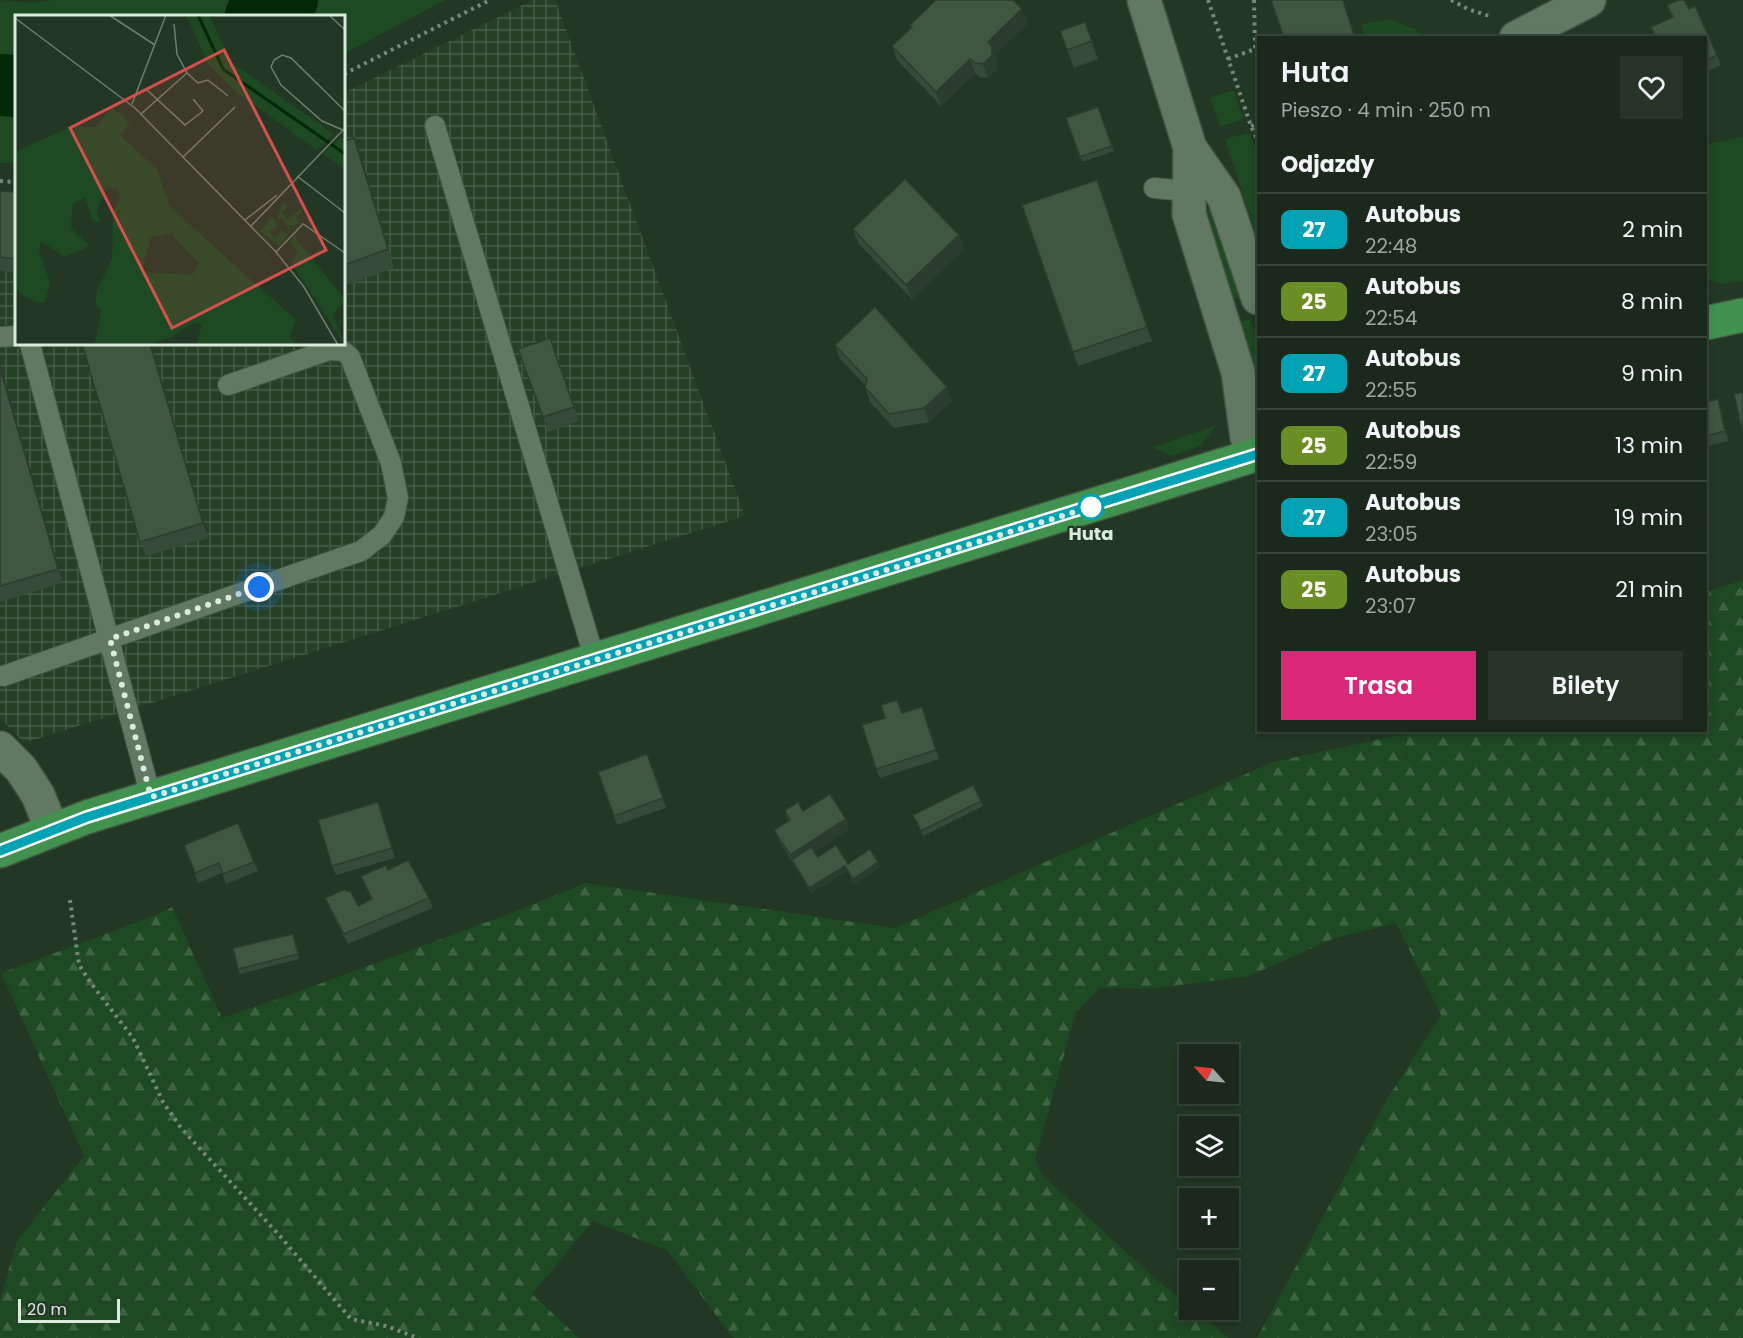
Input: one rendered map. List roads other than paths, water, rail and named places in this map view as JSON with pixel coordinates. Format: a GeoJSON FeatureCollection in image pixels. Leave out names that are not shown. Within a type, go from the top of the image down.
{"type":"FeatureCollection","features":[{"type":"Feature","properties":{"kind":"main road"},"geometry":{"type":"LineString","coordinates":[[1707,323],[1743,315]]}},
{"type":"Feature","properties":{"kind":"main road"},"geometry":{"type":"LineString","coordinates":[[0,851],[52,830],[151,797],[1256,455]]}},
{"type":"Feature","properties":{"kind":"street"},"geometry":{"type":"LineString","coordinates":[[1144,0],[1190,148],[1222,194],[1257,294]]}},
{"type":"Feature","properties":{"kind":"street"},"geometry":{"type":"LineString","coordinates":[[1520,36],[1588,0]]}},
{"type":"Feature","properties":{"kind":"street"},"geometry":{"type":"LineString","coordinates":[[1190,148],[1189,214],[1238,372],[1247,437],[1256,455]]}},
{"type":"Feature","properties":{"kind":"street"},"geometry":{"type":"LineString","coordinates":[[0,748],[21,769],[38,795],[52,830]]}},
{"type":"Feature","properties":{"kind":"lane"},"geometry":{"type":"LineString","coordinates":[[435,126],[595,660]]}},
{"type":"Feature","properties":{"kind":"lane"},"geometry":{"type":"LineString","coordinates":[[1154,188],[1222,194]]}},
{"type":"Feature","properties":{"kind":"lane"},"geometry":{"type":"LineString","coordinates":[[0,337],[15,336]]}},
{"type":"Feature","properties":{"kind":"lane"},"geometry":{"type":"LineString","coordinates":[[30,345],[151,797]]}},
{"type":"Feature","properties":{"kind":"lane"},"geometry":{"type":"LineString","coordinates":[[3,676],[361,551],[382,535],[394,517],[398,498],[391,463],[354,363],[343,351],[329,350],[228,385]]}},
{"type":"Feature","properties":{"kind":"waterway"},"geometry":{"type":"LineString","coordinates":[[258,15],[287,0]]}},
{"type":"Feature","properties":{"kind":"waterway"},"geometry":{"type":"LineString","coordinates":[[0,85],[15,86]]}},
{"type":"Feature","properties":{"kind":"place","name":"Huta"},"geometry":{"type":"Point","coordinates":[1091,507]}}]}
